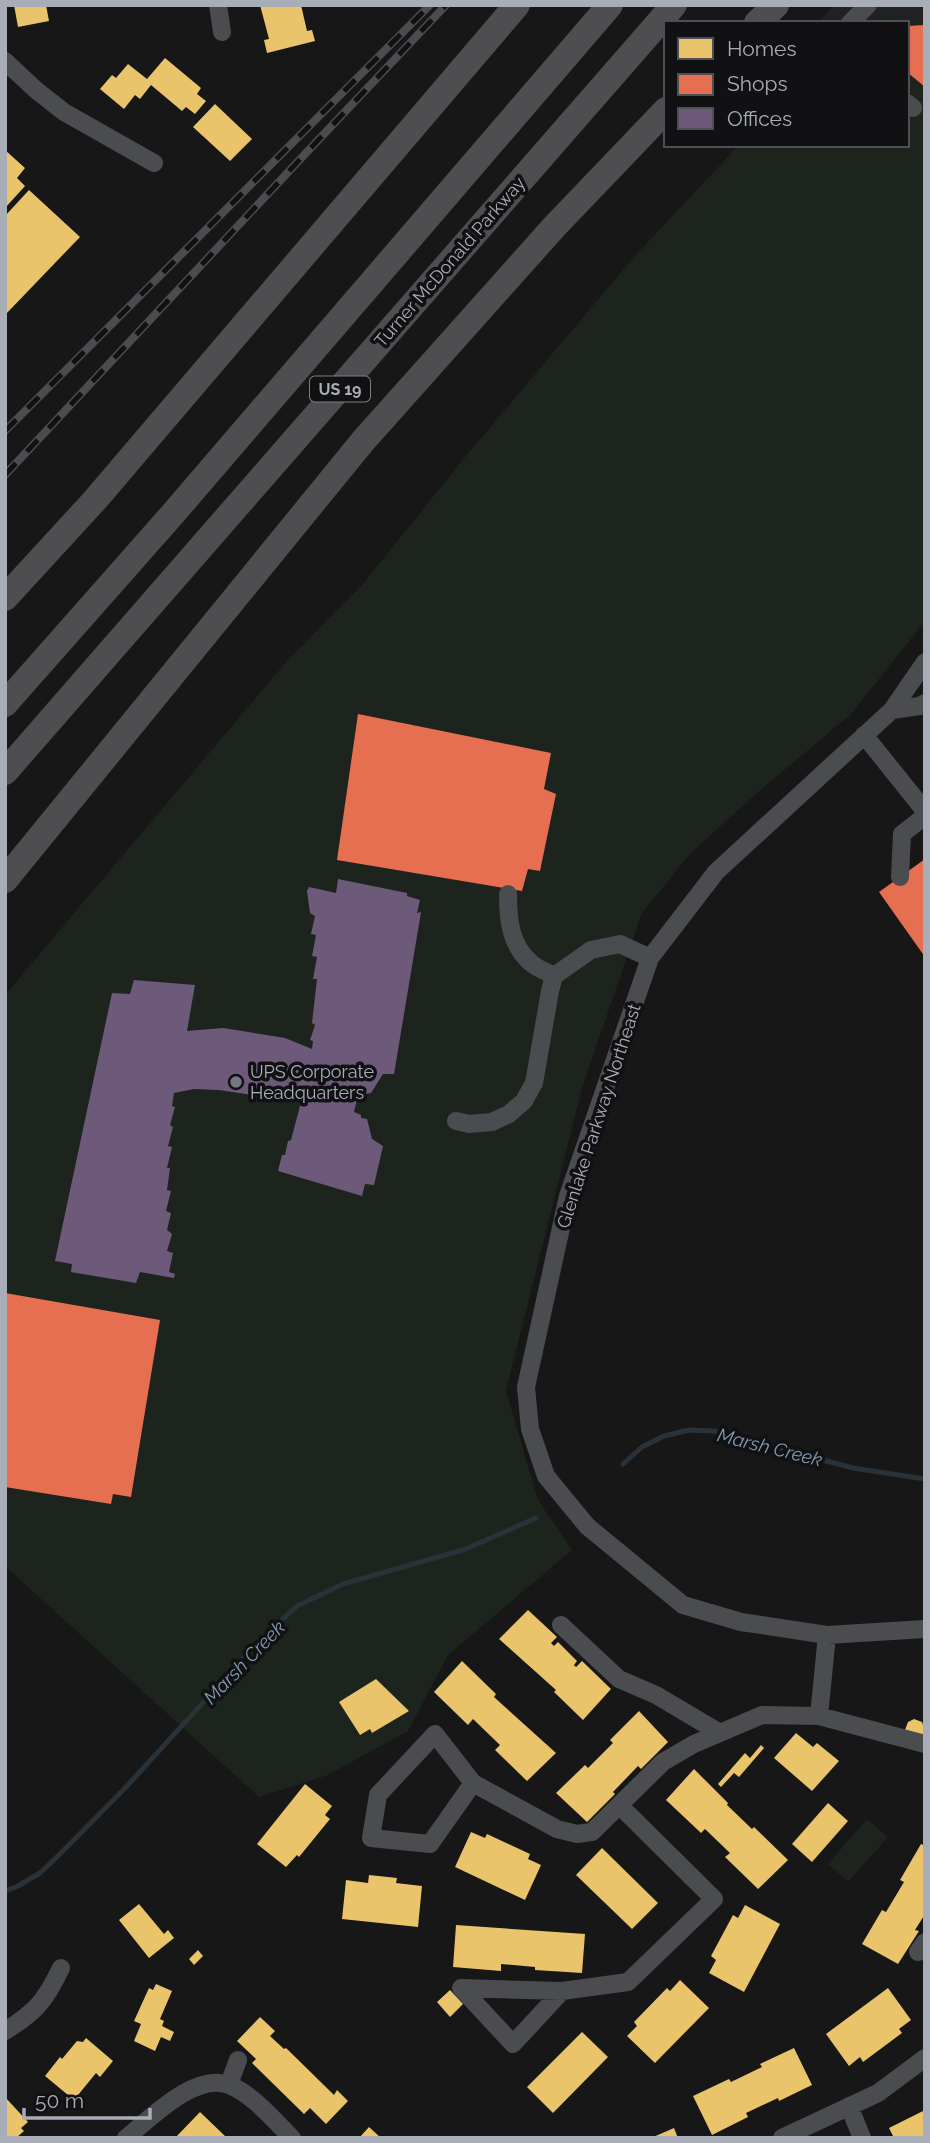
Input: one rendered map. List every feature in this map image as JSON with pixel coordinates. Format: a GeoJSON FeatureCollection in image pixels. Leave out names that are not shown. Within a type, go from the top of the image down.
{"type":"FeatureCollection","features":[{"type":"Feature","properties":{"kind":"highway"},"geometry":{"type":"LineString","coordinates":[[5,598],[95,500],[517,5]]}},
{"type":"Feature","properties":{"kind":"highway","name":"US 19"},"geometry":{"type":"LineString","coordinates":[[5,704],[162,526],[610,5]]}},
{"type":"Feature","properties":{"kind":"highway","name":"Turner McDonald Parkway"},"geometry":{"type":"LineString","coordinates":[[5,772],[674,5]]}},
{"type":"Feature","properties":{"kind":"highway"},"geometry":{"type":"LineString","coordinates":[[741,21],[754,5]]}},
{"type":"Feature","properties":{"kind":"highway"},"geometry":{"type":"LineString","coordinates":[[759,21],[776,5]]}},
{"type":"Feature","properties":{"kind":"highway"},"geometry":{"type":"LineString","coordinates":[[5,880],[363,441],[554,227],[664,112]]}},
{"type":"Feature","properties":{"kind":"street"},"geometry":{"type":"LineString","coordinates":[[218,5],[222,32]]}},
{"type":"Feature","properties":{"kind":"street"},"geometry":{"type":"LineString","coordinates":[[852,21],[868,5]]}},
{"type":"Feature","properties":{"kind":"street"},"geometry":{"type":"LineString","coordinates":[[5,61],[64,112],[154,163]]}},
{"type":"Feature","properties":{"kind":"street","name":"Glenlake Parkway Northeast"},"geometry":{"type":"LineString","coordinates":[[925,662],[892,710],[716,872],[650,958],[568,1196],[526,1387],[530,1429],[546,1476],[587,1525],[683,1605],[741,1622],[827,1635],[925,1629]]}},
{"type":"Feature","properties":{"kind":"street","name":"Glenlake Parkway Northeast"},"geometry":{"type":"LineString","coordinates":[[892,710],[925,703]]}},
{"type":"Feature","properties":{"kind":"street"},"geometry":{"type":"LineString","coordinates":[[864,735],[925,814],[902,834],[900,877]]}},
{"type":"Feature","properties":{"kind":"street"},"geometry":{"type":"LineString","coordinates":[[508,894],[508,920],[516,945],[530,963],[554,976]]}},
{"type":"Feature","properties":{"kind":"street"},"geometry":{"type":"LineString","coordinates":[[456,1121],[469,1124],[492,1122],[509,1114],[524,1101],[534,1083],[554,976],[591,950],[620,944],[650,958]]}},
{"type":"Feature","properties":{"kind":"street"},"geometry":{"type":"LineString","coordinates":[[561,1625],[619,1679],[656,1695],[720,1732]]}},
{"type":"Feature","properties":{"kind":"street"},"geometry":{"type":"LineString","coordinates":[[819,1716],[827,1635]]}},
{"type":"Feature","properties":{"kind":"street"},"geometry":{"type":"LineString","coordinates":[[473,1783],[430,1844],[371,1838],[378,1795],[435,1734],[473,1783],[557,1829],[577,1834],[593,1832],[663,1762],[694,1744],[762,1715],[819,1716],[925,1744]]}},
{"type":"Feature","properties":{"kind":"street"},"geometry":{"type":"LineString","coordinates":[[562,1991],[513,2044],[461,1988],[562,1991],[628,1982],[714,1899],[620,1806]]}},
{"type":"Feature","properties":{"kind":"street"},"geometry":{"type":"LineString","coordinates":[[5,2031],[29,2017],[48,1995],[61,1968]]}},
{"type":"Feature","properties":{"kind":"street"},"geometry":{"type":"LineString","coordinates":[[782,2138],[878,2093],[925,2058]]}},
{"type":"Feature","properties":{"kind":"street"},"geometry":{"type":"LineString","coordinates":[[229,2084],[238,2060]]}},
{"type":"Feature","properties":{"kind":"street"},"geometry":{"type":"LineString","coordinates":[[126,2138],[190,2089],[209,2082],[229,2084],[248,2096],[292,2138]]}},
{"type":"Feature","properties":{"kind":"street"},"geometry":{"type":"LineString","coordinates":[[849,2106],[862,2138]]}},
{"type":"Feature","properties":{"kind":"shaded area"},"geometry":{"type":"Polygon","coordinates":[[[834,5],[925,5],[925,205],[908,147],[909,21],[820,21],[834,5]]]}},
{"type":"Feature","properties":{"kind":"shaded area"},"geometry":{"type":"Polygon","coordinates":[[[879,12],[925,22],[925,621],[850,715],[758,792],[690,854],[642,913],[582,1088],[506,1391],[538,1500],[572,1550],[448,1655],[408,1731],[328,1775],[259,1797],[5,1566],[5,995],[286,662],[361,586],[466,456],[633,258],[737,147],[909,147],[909,21],[869,21],[879,12]]]}},
{"type":"Feature","properties":{"kind":"shaded area"},"geometry":{"type":"Polygon","coordinates":[[[867,1819],[888,1837],[848,1882],[828,1864],[867,1819]]]}},
{"type":"Feature","properties":{"kind":"building: Homes"},"geometry":{"type":"Polygon","coordinates":[[[14,5],[46,5],[49,21],[18,27],[14,5]]]}},
{"type":"Feature","properties":{"kind":"building: Homes"},"geometry":{"type":"Polygon","coordinates":[[[260,5],[301,5],[307,31],[312,30],[315,41],[267,53],[264,40],[269,39],[260,5]]]}},
{"type":"Feature","properties":{"kind":"building: Homes"},"geometry":{"type":"Polygon","coordinates":[[[165,58],[201,88],[197,94],[206,101],[195,114],[186,107],[182,111],[151,85],[140,99],[135,95],[124,109],[100,89],[112,75],[116,78],[128,64],[147,79],[165,58]]]}},
{"type":"Feature","properties":{"kind":"building: Homes"},"geometry":{"type":"Polygon","coordinates":[[[215,104],[252,139],[230,161],[193,127],[215,104]]]}},
{"type":"Feature","properties":{"kind":"building: Homes"},"geometry":{"type":"Polygon","coordinates":[[[5,150],[25,168],[17,178],[25,186],[5,208],[5,150]]]}},
{"type":"Feature","properties":{"kind":"building: Homes"},"geometry":{"type":"Polygon","coordinates":[[[29,190],[80,237],[5,315],[5,216],[29,190]]]}},
{"type":"Feature","properties":{"kind":"building: Homes"},"geometry":{"type":"Polygon","coordinates":[[[528,1610],[557,1637],[551,1643],[554,1646],[558,1642],[577,1661],[574,1665],[576,1667],[582,1661],[611,1689],[583,1720],[554,1692],[556,1690],[499,1639],[528,1610]]]}},
{"type":"Feature","properties":{"kind":"building: Homes"},"geometry":{"type":"Polygon","coordinates":[[[462,1661],[496,1694],[494,1697],[556,1753],[527,1781],[495,1750],[500,1745],[473,1719],[468,1725],[434,1692],[462,1661]]]}},
{"type":"Feature","properties":{"kind":"building: Homes"},"geometry":{"type":"Polygon","coordinates":[[[376,1679],[409,1711],[372,1733],[370,1729],[360,1735],[339,1702],[376,1679]]]}},
{"type":"Feature","properties":{"kind":"building: Homes"},"geometry":{"type":"Polygon","coordinates":[[[639,1711],[668,1742],[641,1769],[638,1766],[587,1822],[556,1793],[585,1765],[588,1768],[613,1743],[610,1740],[639,1711]]]}},
{"type":"Feature","properties":{"kind":"building: Homes"},"geometry":{"type":"Polygon","coordinates":[[[914,1719],[922,1722],[925,1731],[922,1736],[905,1730],[908,1722],[914,1719]]]}},
{"type":"Feature","properties":{"kind":"building: Homes"},"geometry":{"type":"Polygon","coordinates":[[[796,1733],[813,1747],[817,1743],[839,1761],[812,1791],[774,1758],[796,1733]]]}},
{"type":"Feature","properties":{"kind":"building: Homes"},"geometry":{"type":"Polygon","coordinates":[[[761,1745],[764,1748],[739,1777],[734,1773],[721,1787],[718,1784],[745,1753],[750,1758],[761,1745]]]}},
{"type":"Feature","properties":{"kind":"building: Homes"},"geometry":{"type":"Polygon","coordinates":[[[694,1769],[727,1805],[788,1860],[758,1889],[725,1857],[730,1853],[705,1829],[701,1833],[666,1800],[694,1769]]]}},
{"type":"Feature","properties":{"kind":"building: Homes"},"geometry":{"type":"Polygon","coordinates":[[[305,1784],[332,1806],[325,1815],[330,1819],[299,1857],[297,1855],[286,1867],[257,1844],[305,1784]]]}},
{"type":"Feature","properties":{"kind":"building: Homes"},"geometry":{"type":"Polygon","coordinates":[[[828,1803],[848,1821],[812,1862],[792,1844],[828,1803]]]}},
{"type":"Feature","properties":{"kind":"building: Homes"},"geometry":{"type":"Polygon","coordinates":[[[471,1832],[485,1838],[487,1834],[530,1854],[528,1859],[541,1865],[525,1900],[455,1867],[471,1832]]]}},
{"type":"Feature","properties":{"kind":"building: Homes"},"geometry":{"type":"Polygon","coordinates":[[[921,1844],[925,1846],[925,1914],[915,1930],[919,1931],[898,1964],[862,1944],[882,1910],[886,1912],[904,1882],[900,1880],[921,1844]]]}},
{"type":"Feature","properties":{"kind":"building: Homes"},"geometry":{"type":"Polygon","coordinates":[[[602,1848],[658,1903],[632,1929],[576,1875],[602,1848]]]}},
{"type":"Feature","properties":{"kind":"building: Homes"},"geometry":{"type":"Polygon","coordinates":[[[369,1875],[397,1878],[396,1883],[422,1886],[418,1927],[342,1919],[346,1880],[368,1883],[369,1875]]]}},
{"type":"Feature","properties":{"kind":"building: Homes"},"geometry":{"type":"Polygon","coordinates":[[[139,1904],[164,1934],[168,1930],[174,1938],[149,1958],[119,1920],[139,1904]]]}},
{"type":"Feature","properties":{"kind":"building: Homes"},"geometry":{"type":"Polygon","coordinates":[[[745,1905],[780,1924],[744,1992],[709,1973],[716,1960],[711,1956],[733,1915],[738,1918],[745,1905]]]}},
{"type":"Feature","properties":{"kind":"building: Homes"},"geometry":{"type":"Polygon","coordinates":[[[456,1925],[585,1934],[582,1973],[535,1970],[535,1967],[501,1964],[501,1971],[453,1967],[456,1925]]]}},
{"type":"Feature","properties":{"kind":"building: Homes"},"geometry":{"type":"Polygon","coordinates":[[[198,1950],[203,1956],[194,1965],[189,1959],[198,1950]]]}},
{"type":"Feature","properties":{"kind":"building: Homes"},"geometry":{"type":"Polygon","coordinates":[[[680,1980],[709,2008],[655,2063],[627,2036],[637,2026],[634,2022],[667,1988],[670,1991],[680,1980]]]}},
{"type":"Feature","properties":{"kind":"building: Homes"},"geometry":{"type":"Polygon","coordinates":[[[156,1984],[172,1991],[160,2019],[164,2021],[162,2026],[174,2032],[170,2041],[161,2037],[155,2051],[134,2041],[141,2024],[134,2021],[149,1988],[153,1990],[156,1984]]]}},
{"type":"Feature","properties":{"kind":"building: Homes"},"geometry":{"type":"Polygon","coordinates":[[[888,1988],[911,2020],[899,2029],[902,2033],[863,2062],[860,2057],[849,2066],[826,2034],[888,1988]]]}},
{"type":"Feature","properties":{"kind":"building: Homes"},"geometry":{"type":"Polygon","coordinates":[[[450,1990],[463,2004],[450,2017],[437,2002],[450,1990]]]}},
{"type":"Feature","properties":{"kind":"building: Homes"},"geometry":{"type":"Polygon","coordinates":[[[260,2017],[275,2031],[270,2036],[334,2095],[337,2090],[348,2101],[326,2124],[310,2108],[304,2114],[252,2063],[256,2059],[237,2041],[260,2017]]]}},
{"type":"Feature","properties":{"kind":"building: Homes"},"geometry":{"type":"Polygon","coordinates":[[[582,2032],[608,2057],[553,2113],[527,2087],[582,2032]]]}},
{"type":"Feature","properties":{"kind":"building: Homes"},"geometry":{"type":"Polygon","coordinates":[[[86,2038],[113,2061],[100,2077],[96,2073],[74,2100],[45,2076],[77,2041],[83,2042],[86,2038]]]}},
{"type":"Feature","properties":{"kind":"building: Homes"},"geometry":{"type":"Polygon","coordinates":[[[794,2048],[812,2085],[746,2113],[748,2117],[712,2135],[693,2096],[729,2079],[731,2082],[794,2048]]]}},
{"type":"Feature","properties":{"kind":"building: Homes"},"geometry":{"type":"Polygon","coordinates":[[[5,2097],[28,2122],[21,2128],[24,2131],[16,2138],[5,2138],[5,2097]]]}},
{"type":"Feature","properties":{"kind":"building: Homes"},"geometry":{"type":"Polygon","coordinates":[[[925,2110],[925,2138],[894,2138],[889,2128],[925,2110]]]}},
{"type":"Feature","properties":{"kind":"building: Homes"},"geometry":{"type":"Polygon","coordinates":[[[200,2112],[225,2136],[175,2138],[200,2112]]]}},
{"type":"Feature","properties":{"kind":"building: Homes"},"geometry":{"type":"Polygon","coordinates":[[[369,2127],[381,2138],[359,2138],[369,2127]]]}},
{"type":"Feature","properties":{"kind":"building: Homes"},"geometry":{"type":"Polygon","coordinates":[[[674,2128],[678,2138],[651,2138],[674,2128]]]}},
{"type":"Feature","properties":{"kind":"building: Shops"},"geometry":{"type":"Polygon","coordinates":[[[925,25],[925,87],[909,74],[909,26],[925,25]]]}},
{"type":"Feature","properties":{"kind":"building: Shops"},"geometry":{"type":"Polygon","coordinates":[[[358,714],[551,753],[544,789],[556,794],[540,871],[528,869],[522,891],[337,860],[358,714]]]}},
{"type":"Feature","properties":{"kind":"building: Shops"},"geometry":{"type":"Polygon","coordinates":[[[925,859],[925,957],[879,892],[925,859]]]}},
{"type":"Feature","properties":{"kind":"building: Shops"},"geometry":{"type":"Polygon","coordinates":[[[5,1293],[160,1320],[131,1497],[113,1494],[111,1504],[5,1487],[5,1293]]]}},
{"type":"Feature","properties":{"kind":"building: Offices","name":"UPS Corporate Headquarters"},"geometry":{"type":"Polygon","coordinates":[[[338,879],[407,893],[407,896],[420,900],[417,913],[421,912],[394,1074],[383,1074],[371,1093],[358,1095],[354,1112],[367,1119],[372,1139],[383,1146],[374,1185],[365,1184],[362,1196],[278,1171],[282,1155],[285,1155],[288,1141],[291,1140],[301,1102],[219,1090],[194,1089],[174,1093],[172,1106],[175,1107],[170,1125],[173,1127],[168,1146],[172,1147],[167,1168],[170,1168],[167,1190],[171,1191],[166,1211],[171,1213],[167,1230],[172,1234],[167,1251],[173,1253],[169,1272],[175,1274],[174,1278],[140,1272],[136,1283],[71,1272],[72,1264],[55,1261],[112,993],[130,994],[134,980],[195,985],[187,1031],[223,1028],[285,1038],[312,1049],[313,1041],[310,1040],[315,1025],[312,1023],[317,979],[313,979],[317,957],[312,956],[316,935],[311,934],[315,916],[310,913],[307,891],[309,887],[336,893],[338,879]]]}},
{"type":"Feature","properties":{"kind":"waterway","name":"Marsh Creek"},"geometry":{"type":"LineString","coordinates":[[623,1464],[642,1447],[664,1436],[689,1430],[714,1431],[853,1468],[925,1479]]}},
{"type":"Feature","properties":{"kind":"waterway","name":"Marsh Creek"},"geometry":{"type":"LineString","coordinates":[[5,1891],[40,1873],[59,1855],[127,1786],[260,1640],[297,1606],[343,1584],[466,1549],[536,1518]]}},
{"type":"Feature","properties":{"kind":"railway"},"geometry":{"type":"LineString","coordinates":[[5,431],[430,5]]}},
{"type":"Feature","properties":{"kind":"railway"},"geometry":{"type":"LineString","coordinates":[[5,475],[446,5]]}},
{"type":"Feature","properties":{"kind":"place","name":"UPS Corporate Headquarters"},"geometry":{"type":"Point","coordinates":[236,1082]}}]}
